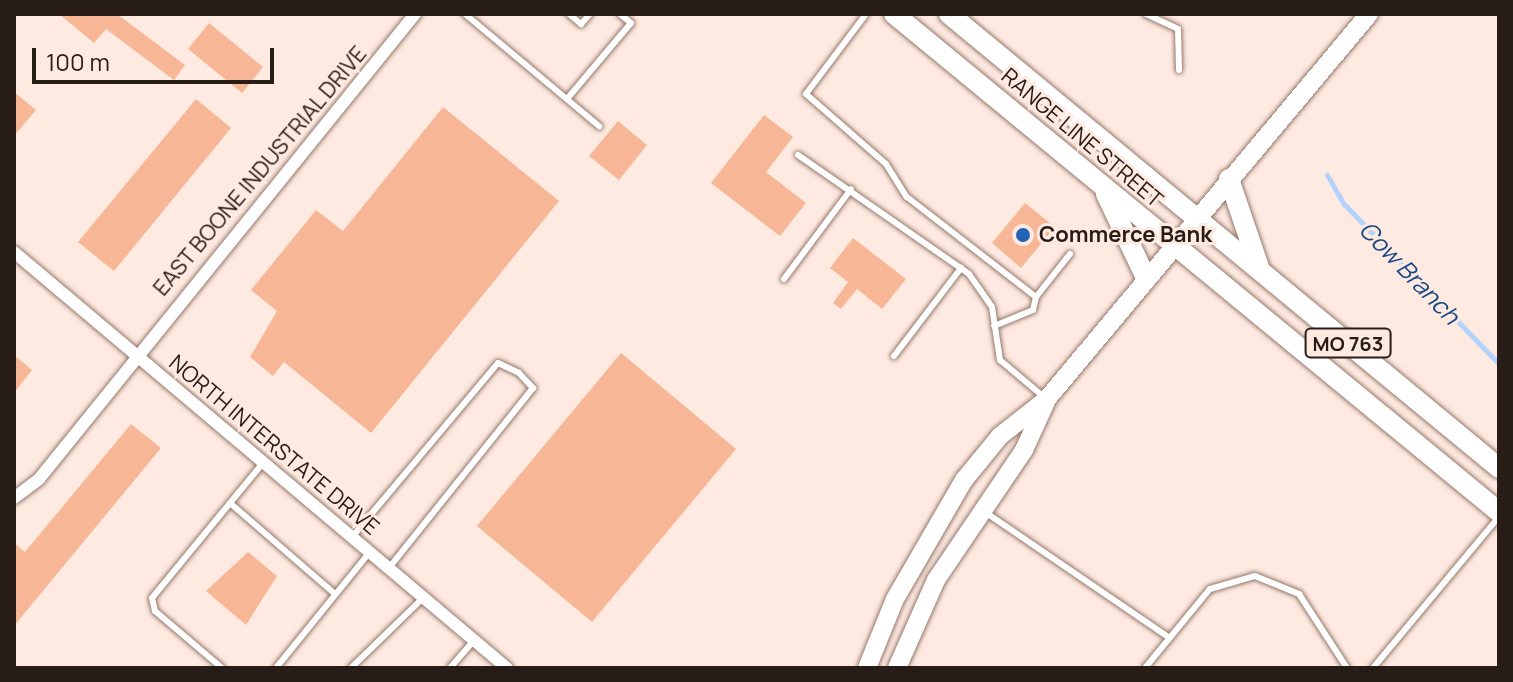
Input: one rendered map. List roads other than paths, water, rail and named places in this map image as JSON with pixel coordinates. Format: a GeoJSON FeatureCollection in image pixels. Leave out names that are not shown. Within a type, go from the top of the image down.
{"type":"FeatureCollection","features":[{"type":"Feature","properties":{"kind":"main road","name":"RANGE LINE STREET"},"geometry":{"type":"LineString","coordinates":[[894,14],[1499,515]]}},
{"type":"Feature","properties":{"kind":"main road"},"geometry":{"type":"LineString","coordinates":[[867,668],[895,599],[964,480],[1000,436],[1047,399],[1173,244],[1369,14]]}},
{"type":"Feature","properties":{"kind":"main road","name":"RANGE LINE STREET"},"geometry":{"type":"LineString","coordinates":[[961,18],[1499,468]]}},
{"type":"Feature","properties":{"kind":"main road"},"geometry":{"type":"LineString","coordinates":[[1229,179],[1260,270]]}},
{"type":"Feature","properties":{"kind":"main road"},"geometry":{"type":"LineString","coordinates":[[1103,186],[1146,278]]}},
{"type":"Feature","properties":{"kind":"main road"},"geometry":{"type":"LineString","coordinates":[[897,668],[936,580],[981,509],[1024,450],[1047,399]]}},
{"type":"Feature","properties":{"kind":"street","name":"EAST BOONE INDUSTRIAL DRIVE"},"geometry":{"type":"LineString","coordinates":[[14,498],[39,479],[135,353],[415,14]]}},
{"type":"Feature","properties":{"kind":"street","name":"NORTH INTERSTATE DRIVE"},"geometry":{"type":"LineString","coordinates":[[14,252],[507,668]]}},
{"type":"Feature","properties":{"kind":"lane"},"geometry":{"type":"LineString","coordinates":[[465,14],[599,126]]}},
{"type":"Feature","properties":{"kind":"lane"},"geometry":{"type":"LineString","coordinates":[[569,14],[581,24],[590,14]]}},
{"type":"Feature","properties":{"kind":"lane"},"geometry":{"type":"LineString","coordinates":[[567,99],[631,23],[620,14]]}},
{"type":"Feature","properties":{"kind":"lane"},"geometry":{"type":"LineString","coordinates":[[866,14],[806,94],[886,164],[907,197],[1036,297]]}},
{"type":"Feature","properties":{"kind":"lane"},"geometry":{"type":"LineString","coordinates":[[1146,14],[1178,29],[1179,70]]}},
{"type":"Feature","properties":{"kind":"lane"},"geometry":{"type":"LineString","coordinates":[[798,155],[961,268],[985,291],[1000,360],[1047,399]]}},
{"type":"Feature","properties":{"kind":"lane"},"geometry":{"type":"LineString","coordinates":[[784,279],[851,189]]}},
{"type":"Feature","properties":{"kind":"lane"},"geometry":{"type":"LineString","coordinates":[[994,326],[1033,310],[1036,297],[1070,254]]}},
{"type":"Feature","properties":{"kind":"lane"},"geometry":{"type":"LineString","coordinates":[[894,356],[961,268]]}},
{"type":"Feature","properties":{"kind":"lane"},"geometry":{"type":"LineString","coordinates":[[352,537],[498,363],[519,373],[533,388],[389,568]]}},
{"type":"Feature","properties":{"kind":"lane"},"geometry":{"type":"LineString","coordinates":[[222,668],[155,611],[152,598],[263,462]]}},
{"type":"Feature","properties":{"kind":"lane"},"geometry":{"type":"LineString","coordinates":[[230,503],[335,594]]}},
{"type":"Feature","properties":{"kind":"lane"},"geometry":{"type":"LineString","coordinates":[[981,509],[1167,636]]}},
{"type":"Feature","properties":{"kind":"lane"},"geometry":{"type":"LineString","coordinates":[[1373,668],[1499,515]]}},
{"type":"Feature","properties":{"kind":"lane"},"geometry":{"type":"LineString","coordinates":[[276,668],[370,552]]}},
{"type":"Feature","properties":{"kind":"lane"},"geometry":{"type":"LineString","coordinates":[[1145,668],[1167,636],[1210,589],[1255,576],[1299,594],[1347,668]]}},
{"type":"Feature","properties":{"kind":"lane"},"geometry":{"type":"LineString","coordinates":[[351,668],[424,597]]}},
{"type":"Feature","properties":{"kind":"lane"},"geometry":{"type":"LineString","coordinates":[[450,668],[474,640]]}},
{"type":"Feature","properties":{"kind":"waterway","name":"Cow Branch"},"geometry":{"type":"LineString","coordinates":[[1327,175],[1343,203],[1499,364]]}},
{"type":"Feature","properties":{"kind":"place","name":"Commerce Bank"},"geometry":{"type":"Point","coordinates":[1023,235]}}]}
